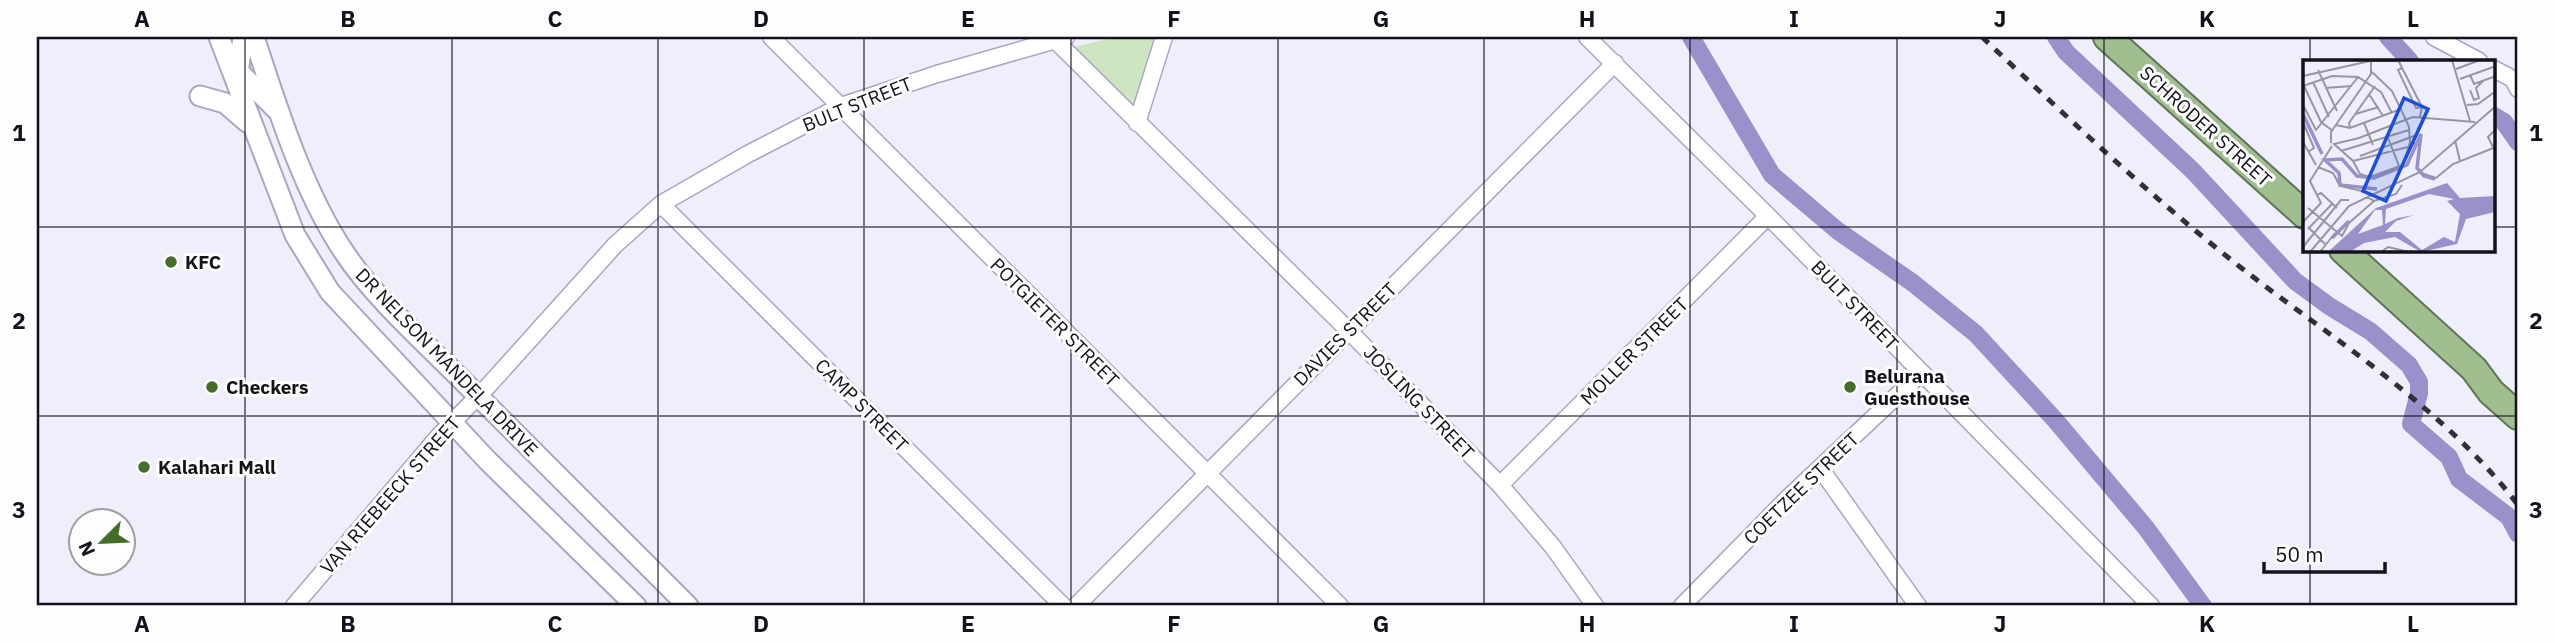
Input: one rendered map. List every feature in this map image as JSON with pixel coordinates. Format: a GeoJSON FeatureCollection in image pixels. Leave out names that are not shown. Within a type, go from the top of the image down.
{"type":"FeatureCollection","features":[{"type":"Feature","properties":{"kind":"highway","name":"SCHRODER STREET"},"geometry":{"type":"LineString","coordinates":[[2107,37],[2303,213]]}},
{"type":"Feature","properties":{"kind":"highway"},"geometry":{"type":"LineString","coordinates":[[2345,252],[2474,369],[2491,392],[2518,416]]}},
{"type":"Feature","properties":{"kind":"highway"},"geometry":{"type":"LineString","coordinates":[[2474,369],[2500,380],[2518,394]]}},
{"type":"Feature","properties":{"kind":"street","name":"DR NELSON MANDELA DRIVE"},"geometry":{"type":"LineString","coordinates":[[219,37],[295,235],[318,276],[451,422],[636,606]]}},
{"type":"Feature","properties":{"kind":"street"},"geometry":{"type":"LineString","coordinates":[[243,37],[234,73],[282,115]]}},
{"type":"Feature","properties":{"kind":"street","name":"DR NELSON MANDELA DRIVE"},"geometry":{"type":"LineString","coordinates":[[254,37],[315,198],[345,254],[362,277],[688,606]]}},
{"type":"Feature","properties":{"kind":"street","name":"POTGIETER STREET"},"geometry":{"type":"LineString","coordinates":[[771,37],[1340,606]]}},
{"type":"Feature","properties":{"kind":"street"},"geometry":{"type":"LineString","coordinates":[[1137,123],[1164,37]]}},
{"type":"Feature","properties":{"kind":"street","name":"BULT STREET"},"geometry":{"type":"LineString","coordinates":[[1587,37],[1768,216],[2151,606]]}},
{"type":"Feature","properties":{"kind":"street"},"geometry":{"type":"LineString","coordinates":[[2434,37],[2477,60]]}},
{"type":"Feature","properties":{"kind":"street","name":"BULT STREET"},"geometry":{"type":"LineString","coordinates":[[661,204],[748,153],[841,106],[1060,38]]}},
{"type":"Feature","properties":{"kind":"street","name":"JOSLING STREET"},"geometry":{"type":"LineString","coordinates":[[1060,38],[1137,123],[1348,330],[1500,485],[1553,547],[1595,606]]}},
{"type":"Feature","properties":{"kind":"street","name":"DAVIES STREET"},"geometry":{"type":"LineString","coordinates":[[1076,606],[1615,62]]}},
{"type":"Feature","properties":{"kind":"street"},"geometry":{"type":"LineString","coordinates":[[2496,70],[2513,79],[2518,89]]}},
{"type":"Feature","properties":{"kind":"street"},"geometry":{"type":"LineString","coordinates":[[200,96],[225,103],[251,124]]}},
{"type":"Feature","properties":{"kind":"street","name":"VAN RIEBEECK STREET"},"geometry":{"type":"LineString","coordinates":[[294,606],[451,422],[478,396],[615,245],[661,204]]}},
{"type":"Feature","properties":{"kind":"street","name":"CAMP STREET"},"geometry":{"type":"LineString","coordinates":[[661,204],[1063,606]]}},
{"type":"Feature","properties":{"kind":"street","name":"MOLLER STREET"},"geometry":{"type":"LineString","coordinates":[[1500,485],[1768,216]]}},
{"type":"Feature","properties":{"kind":"street","name":"COETZEE STREET"},"geometry":{"type":"LineString","coordinates":[[1682,606],[1819,468],[1921,373]]}},
{"type":"Feature","properties":{"kind":"street"},"geometry":{"type":"LineString","coordinates":[[1819,468],[1918,606]]}},
{"type":"Feature","properties":{"kind":"green space"},"geometry":{"type":"Polygon","coordinates":[[[1116,37],[1154,37],[1132,111],[1066,49],[1116,37]]]}},
{"type":"Feature","properties":{"kind":"waterway"},"geometry":{"type":"LineString","coordinates":[[1691,37],[1772,175],[1838,231],[1913,283],[1976,334],[2056,421],[2146,528],[2203,606]]}},
{"type":"Feature","properties":{"kind":"waterway"},"geometry":{"type":"LineString","coordinates":[[2056,37],[2066,52],[2193,171],[2295,281],[2370,331],[2409,365],[2419,382],[2411,424],[2449,457],[2459,479],[2509,517],[2518,534]]}},
{"type":"Feature","properties":{"kind":"waterway"},"geometry":{"type":"LineString","coordinates":[[2388,37],[2409,60]]}},
{"type":"Feature","properties":{"kind":"waterway"},"geometry":{"type":"LineString","coordinates":[[2496,117],[2504,122],[2518,142]]}},
{"type":"Feature","properties":{"kind":"railway"},"geometry":{"type":"LineString","coordinates":[[1982,37],[2176,214],[2244,270],[2424,408],[2458,438],[2518,505]]}},
{"type":"Feature","properties":{"kind":"place","name":"KFC"},"geometry":{"type":"Point","coordinates":[171,262]}},
{"type":"Feature","properties":{"kind":"place","name":"Checkers"},"geometry":{"type":"Point","coordinates":[212,387]}},
{"type":"Feature","properties":{"kind":"place","name":"Belurana Guesthouse"},"geometry":{"type":"Point","coordinates":[1850,387]}},
{"type":"Feature","properties":{"kind":"place","name":"Kalahari Mall"},"geometry":{"type":"Point","coordinates":[144,467]}}]}
